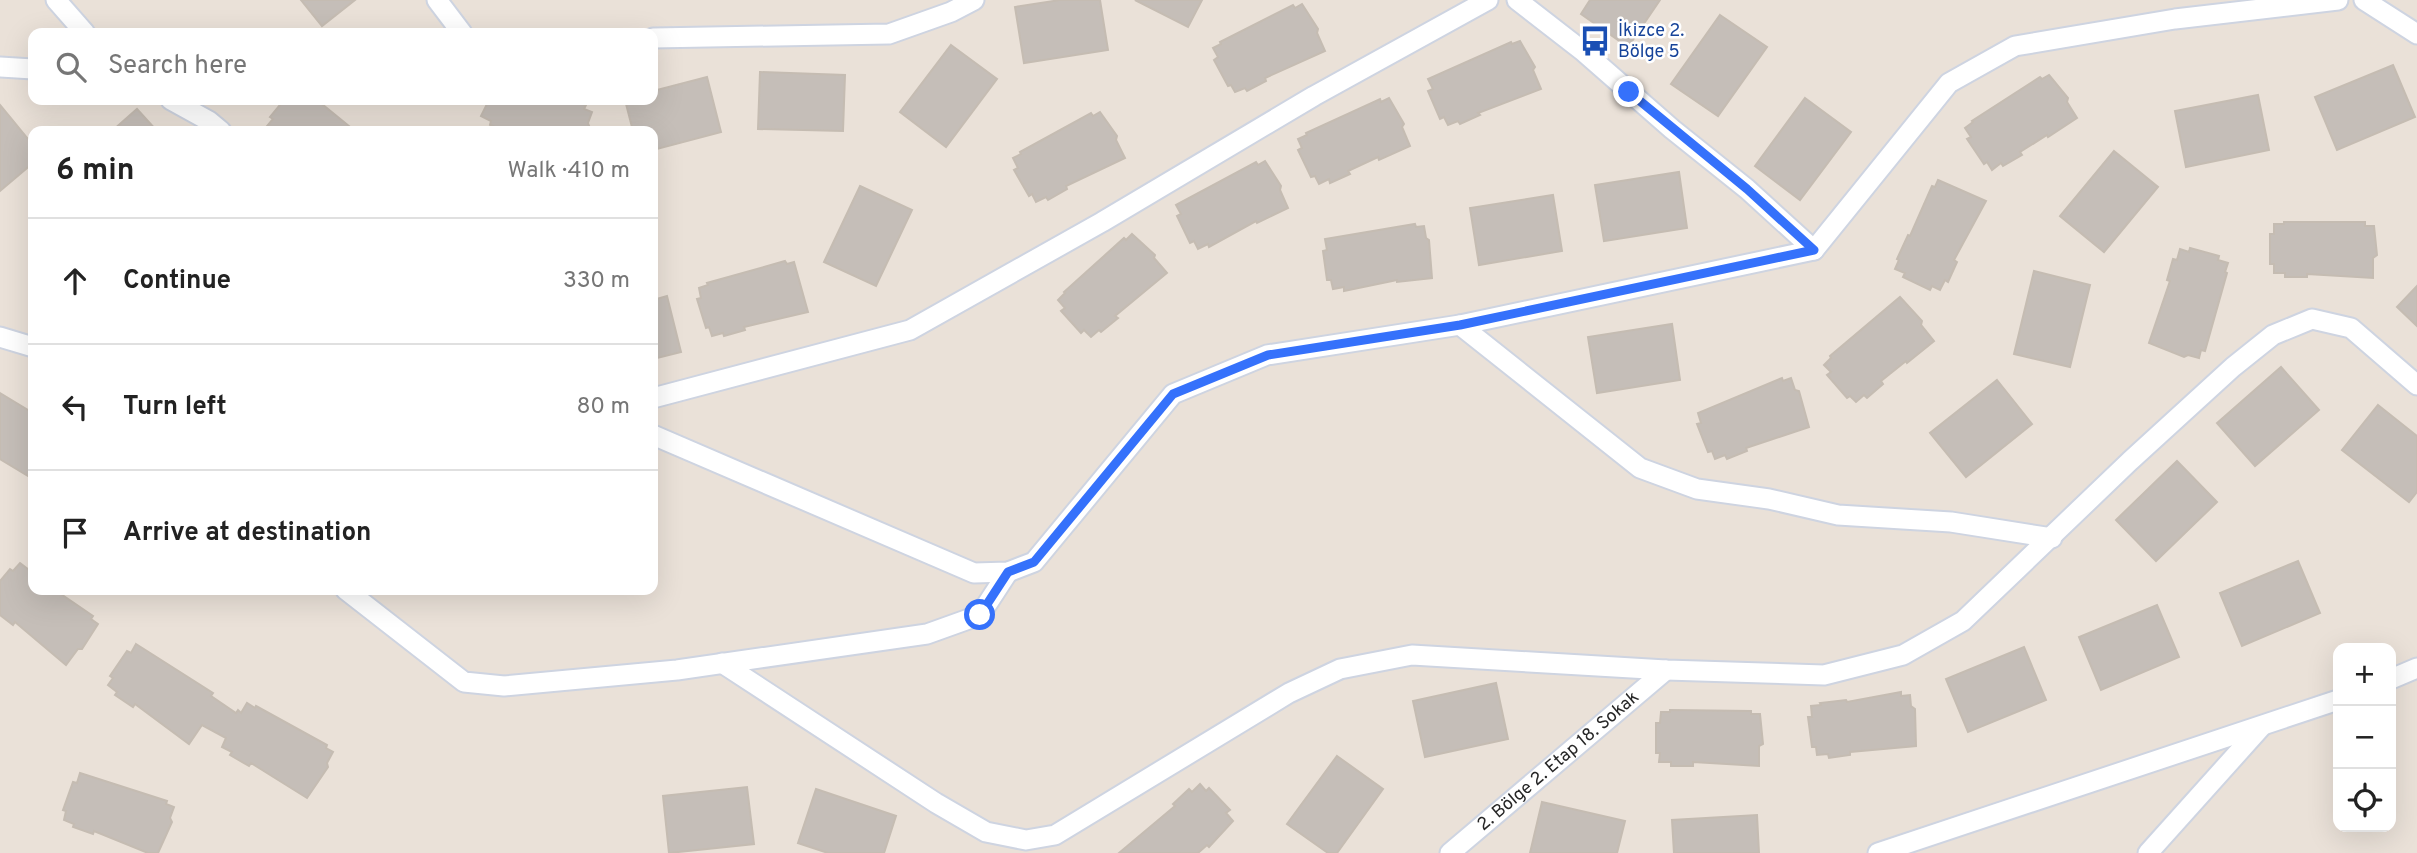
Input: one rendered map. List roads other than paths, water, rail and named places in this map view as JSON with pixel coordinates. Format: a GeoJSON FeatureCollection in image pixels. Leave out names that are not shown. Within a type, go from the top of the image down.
{"type":"FeatureCollection","features":[{"type":"Feature","properties":{"kind":"street"},"geometry":{"type":"LineString","coordinates":[[56,0],[81,28]]}},
{"type":"Feature","properties":{"kind":"street"},"geometry":{"type":"LineString","coordinates":[[437,0],[458,28]]}},
{"type":"Feature","properties":{"kind":"street"},"geometry":{"type":"LineString","coordinates":[[658,38],[889,34],[951,12],[974,0]]}},
{"type":"Feature","properties":{"kind":"street"},"geometry":{"type":"LineString","coordinates":[[658,397],[910,330],[1102,222],[1314,96],[1488,0]]}},
{"type":"Feature","properties":{"kind":"street"},"geometry":{"type":"LineString","coordinates":[[1517,0],[1584,52],[1672,129],[1747,189],[1814,250]]}},
{"type":"Feature","properties":{"kind":"street"},"geometry":{"type":"LineString","coordinates":[[658,437],[974,573],[1008,572],[1034,562],[1173,394],[1268,355],[1460,325],[1814,250],[1948,83],[2015,46],[2175,19],[2338,0]]}},
{"type":"Feature","properties":{"kind":"street"},"geometry":{"type":"LineString","coordinates":[[2364,0],[2417,34]]}},
{"type":"Feature","properties":{"kind":"street"},"geometry":{"type":"LineString","coordinates":[[0,67],[28,69]]}},
{"type":"Feature","properties":{"kind":"street"},"geometry":{"type":"LineString","coordinates":[[180,105],[215,126]]}},
{"type":"Feature","properties":{"kind":"street"},"geometry":{"type":"LineString","coordinates":[[722,663],[936,803],[986,832],[1027,840],[1055,835],[1289,693],[1340,669],[1412,655],[1666,670],[1824,675],[1903,655],[1963,621],[2233,367],[2273,335],[2312,319],[2351,328],[2417,385]]}},
{"type":"Feature","properties":{"kind":"street"},"geometry":{"type":"LineString","coordinates":[[1460,325],[1640,468],[1696,489],[1769,499],[1838,515],[1951,523],[2052,538]]}},
{"type":"Feature","properties":{"kind":"street"},"geometry":{"type":"LineString","coordinates":[[0,337],[28,345]]}},
{"type":"Feature","properties":{"kind":"street"},"geometry":{"type":"LineString","coordinates":[[352,595],[464,682],[504,686],[677,670],[927,634],[980,615],[1008,572]]}},
{"type":"Feature","properties":{"kind":"street"},"geometry":{"type":"LineString","coordinates":[[2396,677],[2417,668]]}},
{"type":"Feature","properties":{"kind":"street","name":"2. Bölge 2. Etap 18. Sokak"},"geometry":{"type":"LineString","coordinates":[[1450,853],[1666,670]]}},
{"type":"Feature","properties":{"kind":"street"},"geometry":{"type":"LineString","coordinates":[[1878,853],[2333,702]]}},
{"type":"Feature","properties":{"kind":"street"},"geometry":{"type":"LineString","coordinates":[[2148,853],[2264,724]]}},
{"type":"Feature","properties":{"kind":"place","name":"İkizce 2. Bölge 5"},"geometry":{"type":"Point","coordinates":[1595,41]}}]}
